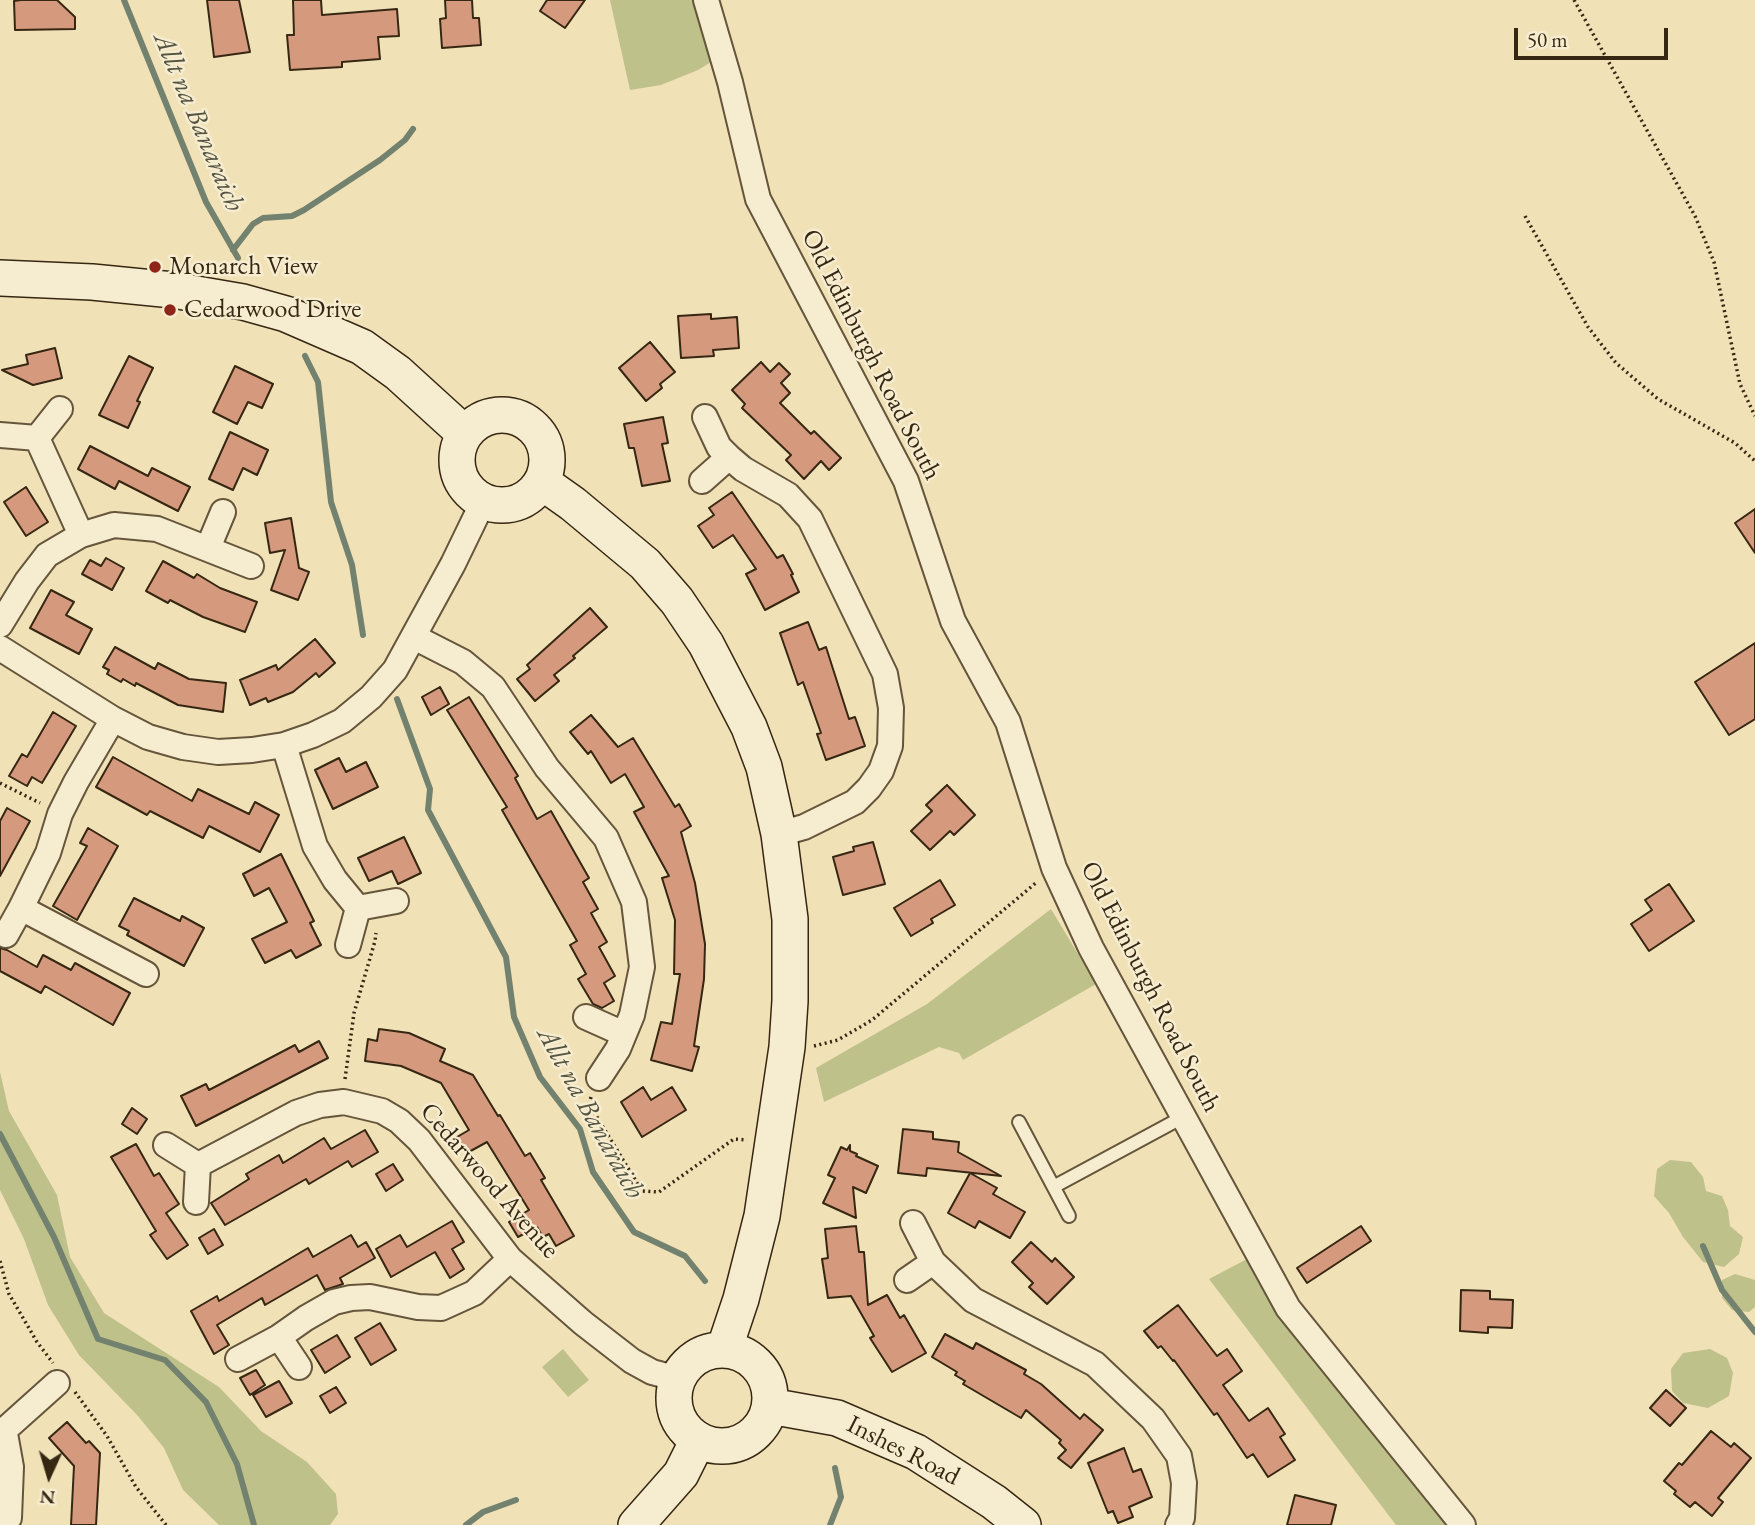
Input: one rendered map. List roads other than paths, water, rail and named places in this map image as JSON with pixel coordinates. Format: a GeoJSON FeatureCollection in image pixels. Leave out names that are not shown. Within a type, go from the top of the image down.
{"type":"FeatureCollection","features":[{"type":"Feature","properties":{"kind":"street","name":"Old Edinburgh Road South"},"geometry":{"type":"LineString","coordinates":[[706,0],[730,82],[758,199],[906,481],[953,621],[1008,722],[1054,867],[1091,948],[1288,1308],[1463,1525]]}},
{"type":"Feature","properties":{"kind":"street"},"geometry":{"type":"LineString","coordinates":[[0,278],[92,282],[173,290],[243,302],[286,314],[362,347],[398,373],[465,434]]}},
{"type":"Feature","properties":{"kind":"street"},"geometry":{"type":"LineString","coordinates":[[37,438],[60,409]]}},
{"type":"Feature","properties":{"kind":"street"},"geometry":{"type":"LineString","coordinates":[[493,416],[510,416],[526,422],[538,434],[546,449],[547,466],[542,482],[531,495],[516,503],[499,506],[483,502],[470,493],[461,480],[457,464],[458,449],[465,434],[477,422],[493,416]]}},
{"type":"Feature","properties":{"kind":"street"},"geometry":{"type":"LineString","coordinates":[[705,417],[719,447],[729,457],[743,469],[788,495],[810,519],[885,674],[891,708],[890,746],[881,771],[855,802],[804,827],[779,834]]}},
{"type":"Feature","properties":{"kind":"street"},"geometry":{"type":"LineString","coordinates":[[0,435],[37,438]]}},
{"type":"Feature","properties":{"kind":"street"},"geometry":{"type":"LineString","coordinates":[[37,438],[81,535]]}},
{"type":"Feature","properties":{"kind":"street"},"geometry":{"type":"LineString","coordinates":[[702,481],[729,457]]}},
{"type":"Feature","properties":{"kind":"street"},"geometry":{"type":"LineString","coordinates":[[542,482],[645,564],[677,601],[706,644],[733,691],[764,766],[779,834],[790,919],[787,1047],[752,1258],[724,1350]]}},
{"type":"Feature","properties":{"kind":"street"},"geometry":{"type":"LineString","coordinates":[[0,648],[113,719],[148,737],[183,747],[218,752],[284,745],[332,726],[362,705],[395,670],[483,502]]}},
{"type":"Feature","properties":{"kind":"street"},"geometry":{"type":"LineString","coordinates":[[208,548],[223,512]]}},
{"type":"Feature","properties":{"kind":"street"},"geometry":{"type":"LineString","coordinates":[[0,625],[27,581],[47,555],[81,535],[114,525],[157,529],[251,566]]}},
{"type":"Feature","properties":{"kind":"street"},"geometry":{"type":"LineString","coordinates":[[414,637],[463,662],[493,687],[547,768],[606,838],[634,902],[642,967],[632,1015],[618,1049],[598,1078]]}},
{"type":"Feature","properties":{"kind":"street"},"geometry":{"type":"LineString","coordinates":[[6,935],[48,853],[60,814],[113,719]]}},
{"type":"Feature","properties":{"kind":"street"},"geometry":{"type":"LineString","coordinates":[[284,745],[315,846],[335,880],[363,907]]}},
{"type":"Feature","properties":{"kind":"street"},"geometry":{"type":"LineString","coordinates":[[363,907],[396,901]]}},
{"type":"Feature","properties":{"kind":"street"},"geometry":{"type":"LineString","coordinates":[[348,945],[363,907]]}},
{"type":"Feature","properties":{"kind":"street"},"geometry":{"type":"LineString","coordinates":[[21,908],[146,974]]}},
{"type":"Feature","properties":{"kind":"street"},"geometry":{"type":"LineString","coordinates":[[586,1017],[624,1034]]}},
{"type":"Feature","properties":{"kind":"street","name":"Cedarwood Avenue"},"geometry":{"type":"LineString","coordinates":[[198,1165],[296,1113],[320,1105],[344,1102],[382,1111],[399,1121],[419,1140],[510,1259],[583,1323],[632,1361],[652,1372],[678,1379]]}},
{"type":"Feature","properties":{"kind":"street"},"geometry":{"type":"LineString","coordinates":[[166,1145],[198,1165],[196,1202]]}},
{"type":"Feature","properties":{"kind":"street"},"geometry":{"type":"LineString","coordinates":[[913,1223],[933,1262],[973,1300],[1094,1364],[1153,1419],[1179,1456],[1184,1483],[1182,1518],[1178,1525]]}},
{"type":"Feature","properties":{"kind":"street"},"geometry":{"type":"LineString","coordinates":[[238,1359],[279,1337],[306,1318],[351,1297],[370,1297],[418,1307],[441,1308],[474,1293],[510,1259]]}},
{"type":"Feature","properties":{"kind":"street"},"geometry":{"type":"LineString","coordinates":[[907,1280],[933,1262]]}},
{"type":"Feature","properties":{"kind":"street"},"geometry":{"type":"LineString","coordinates":[[279,1337],[299,1367]]}},
{"type":"Feature","properties":{"kind":"street"},"geometry":{"type":"LineString","coordinates":[[724,1350],[740,1353],[754,1362],[764,1374],[770,1390],[770,1406],[765,1421],[756,1433],[743,1442],[713,1446],[698,1440],[679,1420],[674,1392],[678,1379],[697,1357],[724,1350]]}},
{"type":"Feature","properties":{"kind":"street"},"geometry":{"type":"LineString","coordinates":[[3,1525],[9,1518],[11,1467],[6,1439],[0,1436],[62,1380]]}},
{"type":"Feature","properties":{"kind":"street","name":"Inshes Road"},"geometry":{"type":"LineString","coordinates":[[770,1406],[837,1418],[916,1452],[994,1502],[1023,1525]]}},
{"type":"Feature","properties":{"kind":"street"},"geometry":{"type":"LineString","coordinates":[[636,1525],[681,1474],[698,1440]]}},
{"type":"Feature","properties":{"kind":"lane"},"geometry":{"type":"LineString","coordinates":[[1055,1186],[1183,1117]]}},
{"type":"Feature","properties":{"kind":"lane"},"geometry":{"type":"LineString","coordinates":[[1019,1122],[1069,1216]]}},
{"type":"Feature","properties":{"kind":"waterway","name":"Allt na Banaraich"},"geometry":{"type":"LineString","coordinates":[[124,0],[206,202],[238,258]]}},
{"type":"Feature","properties":{"kind":"waterway"},"geometry":{"type":"LineString","coordinates":[[233,250],[253,224],[263,218],[292,216],[304,210],[380,160],[405,140],[413,129]]}},
{"type":"Feature","properties":{"kind":"waterway","name":"Allt na Banaraich"},"geometry":{"type":"LineString","coordinates":[[305,356],[318,382],[331,502],[352,565],[363,635]]}},
{"type":"Feature","properties":{"kind":"waterway","name":"Allt na Banaraich"},"geometry":{"type":"LineString","coordinates":[[397,699],[430,789],[428,810],[506,957],[514,1017],[540,1077],[580,1129],[593,1172],[634,1232],[685,1256],[705,1281]]}},
{"type":"Feature","properties":{"kind":"waterway"},"geometry":{"type":"LineString","coordinates":[[0,1134],[54,1237],[98,1339],[165,1360],[206,1402],[237,1464],[254,1525]]}},
{"type":"Feature","properties":{"kind":"waterway"},"geometry":{"type":"LineString","coordinates":[[1703,1246],[1722,1290],[1755,1332]]}},
{"type":"Feature","properties":{"kind":"waterway","name":"Allt na Banaraich"},"geometry":{"type":"LineString","coordinates":[[830,1525],[841,1497],[835,1468]]}},
{"type":"Feature","properties":{"kind":"waterway"},"geometry":{"type":"LineString","coordinates":[[466,1525],[483,1512],[516,1500]]}},
{"type":"Feature","properties":{"kind":"place","name":"Monarch View"},"geometry":{"type":"Point","coordinates":[155,267]}},
{"type":"Feature","properties":{"kind":"place","name":"Cedarwood Drive"},"geometry":{"type":"Point","coordinates":[170,310]}}]}
